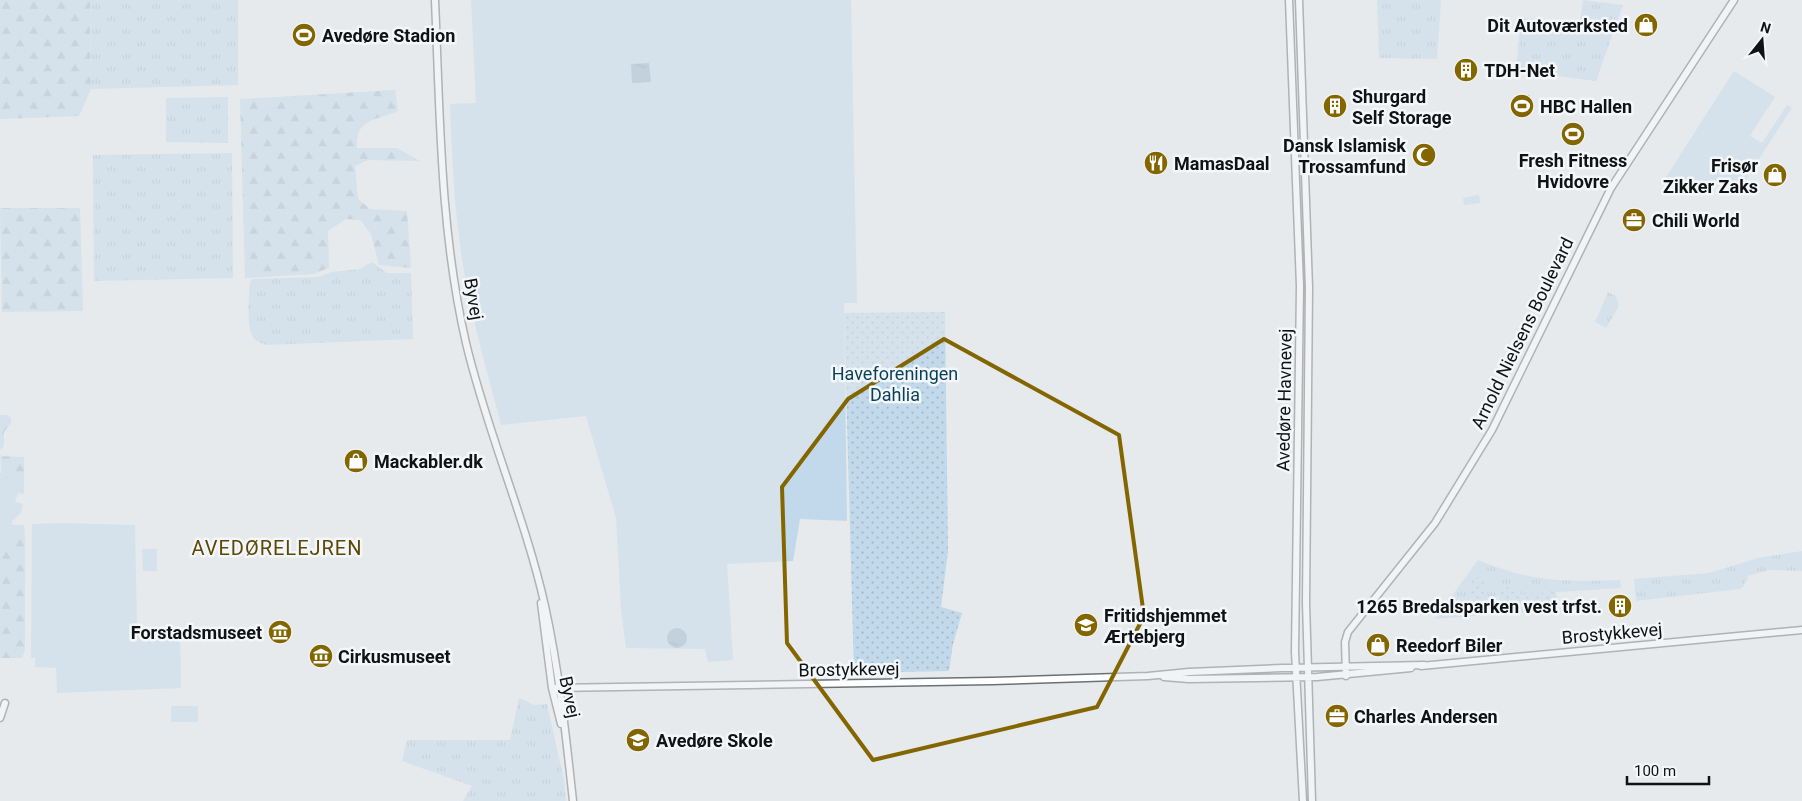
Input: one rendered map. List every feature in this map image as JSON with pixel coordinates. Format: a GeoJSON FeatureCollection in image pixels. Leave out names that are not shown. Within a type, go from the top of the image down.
{"type":"FeatureCollection","features":[{"type":"Feature","properties":{"kind":"street","name":"Byvej"},"geometry":{"type":"LineString","coordinates":[[435,0],[449,242],[457,294],[467,344],[535,569],[540,593],[552,688],[567,747]]}},
{"type":"Feature","properties":{"kind":"street","name":"Avedøre Havnevej"},"geometry":{"type":"LineString","coordinates":[[1290,0],[1300,286],[1296,668],[1303,801]]}},
{"type":"Feature","properties":{"kind":"street","name":"Avedøre Havnevej"},"geometry":{"type":"LineString","coordinates":[[1298,0],[1309,288],[1306,522],[1312,801]]}},
{"type":"Feature","properties":{"kind":"street","name":"Arnold Nielsens Boulevard"},"geometry":{"type":"LineString","coordinates":[[1346,676],[1344,642],[1348,632],[1435,523],[1475,460],[1492,430],[1611,188],[1734,0]]}},
{"type":"Feature","properties":{"kind":"street","name":"Byvej"},"geometry":{"type":"LineString","coordinates":[[540,593],[544,604],[560,689],[573,801]]}},
{"type":"Feature","properties":{"kind":"street","name":"Brostykkevej"},"geometry":{"type":"LineString","coordinates":[[1148,676],[1189,679],[1346,676],[1424,665],[1802,630]]}},
{"type":"Feature","properties":{"kind":"street","name":"Brostykkevej"},"geometry":{"type":"LineString","coordinates":[[552,688],[1148,676],[1189,672],[1308,667],[1424,665]]}},
{"type":"Feature","properties":{"kind":"street"},"geometry":{"type":"LineString","coordinates":[[0,718],[5,703]]}},
{"type":"Feature","properties":{"kind":"highlighted area"},"geometry":{"type":"Polygon","coordinates":[[[944,339],[1119,435],[1144,616],[1097,707],[873,760],[787,643],[782,487],[848,399],[944,339]]]}},
{"type":"Feature","properties":{"kind":"green space"},"geometry":{"type":"Polygon","coordinates":[[[0,0],[90,0],[91,89],[79,116],[0,119],[0,0]]]}},
{"type":"Feature","properties":{"kind":"green space"},"geometry":{"type":"Polygon","coordinates":[[[90,0],[238,0],[238,85],[91,89],[90,0]]]}},
{"type":"Feature","properties":{"kind":"green space"},"geometry":{"type":"Polygon","coordinates":[[[471,0],[851,0],[857,303],[844,303],[847,521],[800,519],[793,561],[727,564],[733,660],[708,662],[705,649],[626,648],[621,609],[616,518],[586,416],[501,425],[466,284],[454,186],[450,104],[476,103],[471,0]]]}},
{"type":"Feature","properties":{"kind":"green space"},"geometry":{"type":"Polygon","coordinates":[[[1377,0],[1441,0],[1437,59],[1379,58],[1377,0]]]}},
{"type":"Feature","properties":{"kind":"green space"},"geometry":{"type":"Polygon","coordinates":[[[1583,0],[1623,5],[1596,81],[1516,71],[1521,18],[1580,24],[1583,0]]]}},
{"type":"Feature","properties":{"kind":"green space"},"geometry":{"type":"Polygon","coordinates":[[[1734,71],[1775,97],[1750,136],[1762,143],[1787,105],[1792,108],[1742,185],[1666,177],[1734,71]]]}},
{"type":"Feature","properties":{"kind":"green space"},"geometry":{"type":"Polygon","coordinates":[[[395,90],[398,111],[368,122],[363,126],[357,138],[357,148],[397,148],[420,161],[368,160],[355,166],[358,199],[370,209],[407,211],[411,268],[379,265],[371,234],[360,220],[346,219],[328,231],[329,268],[313,274],[245,278],[240,99],[395,90]]]}},
{"type":"Feature","properties":{"kind":"green space"},"geometry":{"type":"Polygon","coordinates":[[[228,97],[228,143],[166,142],[166,98],[228,97]]]}},
{"type":"Feature","properties":{"kind":"green space"},"geometry":{"type":"Polygon","coordinates":[[[232,153],[233,278],[94,281],[93,155],[232,153]]]}},
{"type":"Feature","properties":{"kind":"green space"},"geometry":{"type":"Polygon","coordinates":[[[1479,195],[1480,203],[1464,205],[1463,198],[1479,195]]]}},
{"type":"Feature","properties":{"kind":"green space"},"geometry":{"type":"Polygon","coordinates":[[[0,208],[80,208],[83,311],[2,312],[0,208]]]}},
{"type":"Feature","properties":{"kind":"green space"},"geometry":{"type":"Polygon","coordinates":[[[372,262],[387,273],[411,273],[413,339],[267,345],[253,337],[249,326],[248,310],[250,282],[253,279],[319,277],[332,272],[360,269],[372,262]]]}},
{"type":"Feature","properties":{"kind":"green space"},"geometry":{"type":"Polygon","coordinates":[[[1608,292],[1616,296],[1619,306],[1606,328],[1595,322],[1608,292]]]}},
{"type":"Feature","properties":{"kind":"green space","name":"Haveforeningen Dahlia"},"geometry":{"type":"Polygon","coordinates":[[[945,312],[948,551],[941,607],[962,613],[953,644],[949,671],[854,673],[844,313],[945,312]]]}},
{"type":"Feature","properties":{"kind":"green space"},"geometry":{"type":"Polygon","coordinates":[[[0,415],[7,415],[11,418],[11,423],[4,432],[4,446],[0,450],[0,415]]]}},
{"type":"Feature","properties":{"kind":"green space"},"geometry":{"type":"Polygon","coordinates":[[[0,454],[1,456],[24,457],[24,492],[2,475],[0,454]]]}},
{"type":"Feature","properties":{"kind":"green space"},"geometry":{"type":"Polygon","coordinates":[[[0,471],[24,492],[24,494],[18,493],[15,502],[23,504],[21,513],[12,521],[12,525],[24,525],[25,537],[0,540],[0,471]]]}},
{"type":"Feature","properties":{"kind":"green space"},"geometry":{"type":"Polygon","coordinates":[[[32,524],[135,525],[137,629],[180,629],[181,688],[57,693],[56,668],[35,667],[35,658],[31,658],[32,524]]]}},
{"type":"Feature","properties":{"kind":"green space"},"geometry":{"type":"Polygon","coordinates":[[[9,536],[25,537],[25,649],[22,658],[0,658],[0,540],[9,536]]]}},
{"type":"Feature","properties":{"kind":"green space"},"geometry":{"type":"Polygon","coordinates":[[[142,549],[157,549],[157,571],[143,571],[142,549]]]}},
{"type":"Feature","properties":{"kind":"green space"},"geometry":{"type":"Polygon","coordinates":[[[1802,551],[1802,571],[1769,570],[1748,576],[1744,586],[1740,589],[1636,601],[1634,579],[1709,573],[1758,558],[1802,551]]]}},
{"type":"Feature","properties":{"kind":"green space"},"geometry":{"type":"Polygon","coordinates":[[[1478,560],[1531,577],[1582,581],[1620,580],[1621,588],[1497,596],[1498,614],[1435,619],[1478,560]]]}},
{"type":"Feature","properties":{"kind":"green space"},"geometry":{"type":"Polygon","coordinates":[[[1475,577],[1488,581],[1482,601],[1469,597],[1475,577]]]}},
{"type":"Feature","properties":{"kind":"green space"},"geometry":{"type":"Polygon","coordinates":[[[1499,585],[1517,588],[1520,594],[1556,592],[1558,609],[1498,614],[1499,585]]]}},
{"type":"Feature","properties":{"kind":"green space"},"geometry":{"type":"Polygon","coordinates":[[[519,698],[534,705],[547,704],[564,780],[566,801],[463,801],[472,786],[402,761],[407,740],[510,740],[519,698]]]}},
{"type":"Feature","properties":{"kind":"green space"},"geometry":{"type":"Polygon","coordinates":[[[171,706],[198,706],[198,722],[171,722],[171,706]]]}},
{"type":"Feature","properties":{"kind":"water"},"geometry":{"type":"Polygon","coordinates":[[[649,63],[651,82],[632,83],[631,64],[649,63]]]}},
{"type":"Feature","properties":{"kind":"water"},"geometry":{"type":"Polygon","coordinates":[[[677,628],[684,631],[687,638],[684,645],[677,648],[670,645],[667,638],[670,631],[677,628]]]}},
{"type":"Feature","properties":{"kind":"place","name":"Dit Autoværksted"},"geometry":{"type":"Point","coordinates":[1646,25]}},
{"type":"Feature","properties":{"kind":"place","name":"Avedøre Stadion"},"geometry":{"type":"Point","coordinates":[304,35]}},
{"type":"Feature","properties":{"kind":"place","name":"TDH-Net"},"geometry":{"type":"Point","coordinates":[1466,70]}},
{"type":"Feature","properties":{"kind":"place","name":"Shurgard Self Storage"},"geometry":{"type":"Point","coordinates":[1335,106]}},
{"type":"Feature","properties":{"kind":"place","name":"HBC Hallen"},"geometry":{"type":"Point","coordinates":[1522,106]}},
{"type":"Feature","properties":{"kind":"place","name":"Fresh Fitness Hvidovre"},"geometry":{"type":"Point","coordinates":[1573,134]}},
{"type":"Feature","properties":{"kind":"place","name":"Dansk Islamisk Trossamfund"},"geometry":{"type":"Point","coordinates":[1424,155]}},
{"type":"Feature","properties":{"kind":"place","name":"MamasDaal"},"geometry":{"type":"Point","coordinates":[1156,163]}},
{"type":"Feature","properties":{"kind":"place","name":"Frisør Zikker Zaks"},"geometry":{"type":"Point","coordinates":[1775,175]}},
{"type":"Feature","properties":{"kind":"place","name":"Chili World"},"geometry":{"type":"Point","coordinates":[1634,220]}},
{"type":"Feature","properties":{"kind":"place","name":"Mackabler.dk"},"geometry":{"type":"Point","coordinates":[356,461]}},
{"type":"Feature","properties":{"kind":"place","name":"1265 Bredalsparken vest trfst."},"geometry":{"type":"Point","coordinates":[1620,606]}},
{"type":"Feature","properties":{"kind":"place","name":"Fritidshjemmet Ærtebjerg"},"geometry":{"type":"Point","coordinates":[1086,625]}},
{"type":"Feature","properties":{"kind":"place","name":"Forstadsmuseet"},"geometry":{"type":"Point","coordinates":[280,632]}},
{"type":"Feature","properties":{"kind":"place","name":"Reedorf Biler"},"geometry":{"type":"Point","coordinates":[1378,645]}},
{"type":"Feature","properties":{"kind":"place","name":"Cirkusmuseet"},"geometry":{"type":"Point","coordinates":[321,656]}},
{"type":"Feature","properties":{"kind":"place","name":"Charles Andersen"},"geometry":{"type":"Point","coordinates":[1337,716]}},
{"type":"Feature","properties":{"kind":"place","name":"Avedøre Skole"},"geometry":{"type":"Point","coordinates":[638,740]}},
{"type":"Feature","properties":{"kind":"district","name":"AVEDØRELEJREN"},"geometry":{"type":"Point","coordinates":[277,548]}}]}
